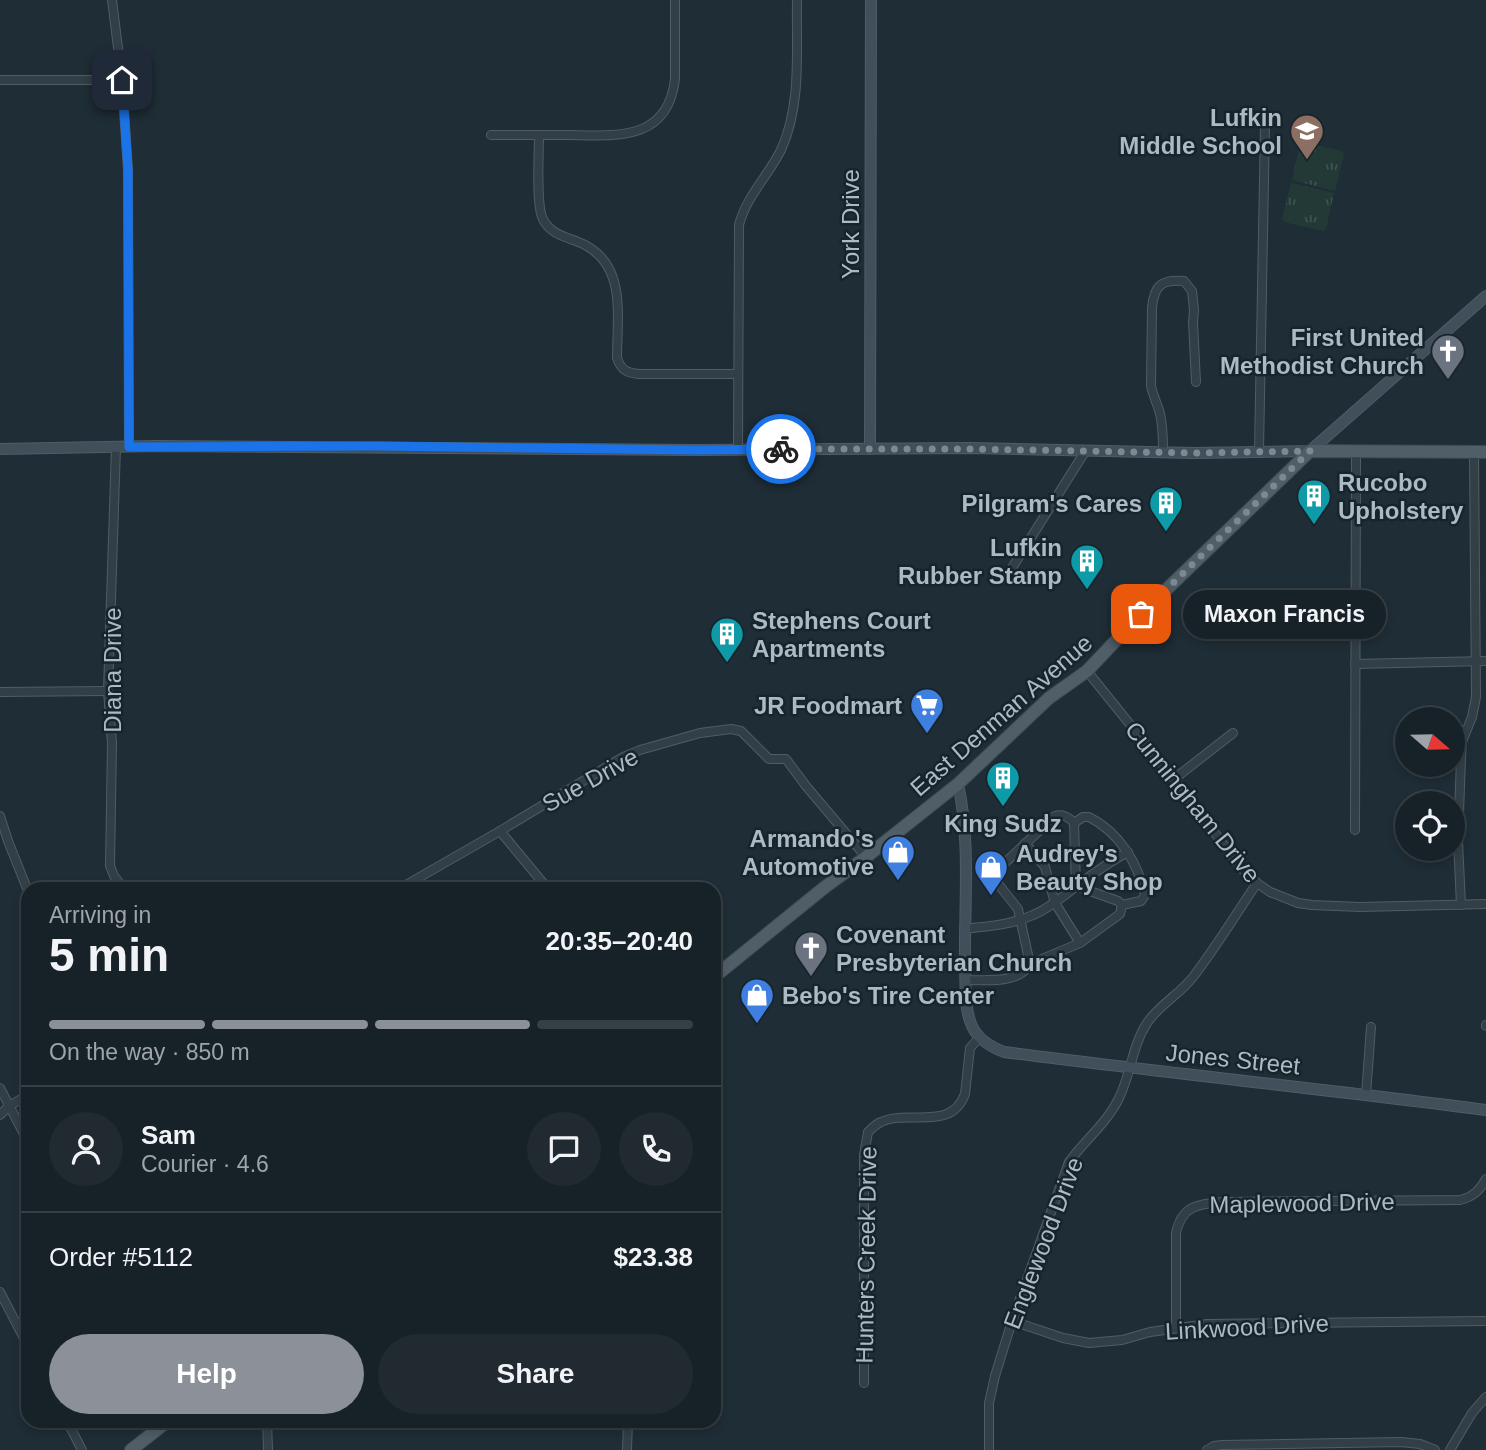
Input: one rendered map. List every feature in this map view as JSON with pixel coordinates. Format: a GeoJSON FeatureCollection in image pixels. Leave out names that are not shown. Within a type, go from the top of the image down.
{"type":"FeatureCollection","features":[{"type":"Feature","properties":{"kind":"main road","name":"York Drive"},"geometry":{"type":"LineString","coordinates":[[870,449],[871,0]]}},
{"type":"Feature","properties":{"kind":"main road","name":"East Denman Avenue"},"geometry":{"type":"LineString","coordinates":[[721,971],[958,783],[1049,698],[1087,670],[1141,614],[1310,451],[1486,296]]}},
{"type":"Feature","properties":{"kind":"main road"},"geometry":{"type":"LineString","coordinates":[[0,449],[377,446],[1480,452]]}},
{"type":"Feature","properties":{"kind":"main road"},"geometry":{"type":"LineString","coordinates":[[958,783],[963,804],[966,980],[970,1023],[980,1037]]}},
{"type":"Feature","properties":{"kind":"main road","name":"Jones Street"},"geometry":{"type":"LineString","coordinates":[[980,1037],[989,1046],[1004,1052],[1486,1110]]}},
{"type":"Feature","properties":{"kind":"main road"},"geometry":{"type":"LineString","coordinates":[[131,1450],[159,1428]]}},
{"type":"Feature","properties":{"kind":"street"},"geometry":{"type":"LineString","coordinates":[[112,0],[122,80],[128,170],[129,447]]}},
{"type":"Feature","properties":{"kind":"street"},"geometry":{"type":"LineString","coordinates":[[491,135],[618,136],[641,130],[654,122],[663,113],[674,92],[675,0]]}},
{"type":"Feature","properties":{"kind":"street"},"geometry":{"type":"LineString","coordinates":[[738,450],[739,225],[742,212],[769,173],[782,148],[791,120],[796,85],[797,0]]}},
{"type":"Feature","properties":{"kind":"street"},"geometry":{"type":"LineString","coordinates":[[0,80],[122,80]]}},
{"type":"Feature","properties":{"kind":"street"},"geometry":{"type":"LineString","coordinates":[[1259,451],[1265,125]]}},
{"type":"Feature","properties":{"kind":"street"},"geometry":{"type":"LineString","coordinates":[[539,135],[539,204],[542,216],[561,236],[588,246],[609,266],[617,293],[617,358],[620,366],[630,374],[737,374]]}},
{"type":"Feature","properties":{"kind":"street"},"geometry":{"type":"LineString","coordinates":[[1163,452],[1163,428],[1151,386],[1152,308],[1153,296],[1159,286],[1170,280],[1184,281],[1192,290],[1196,382]]}},
{"type":"Feature","properties":{"kind":"street","name":"Diana Drive"},"geometry":{"type":"LineString","coordinates":[[116,447],[108,691],[112,743],[110,866],[119,882]]}},
{"type":"Feature","properties":{"kind":"street"},"geometry":{"type":"LineString","coordinates":[[1005,579],[1086,450]]}},
{"type":"Feature","properties":{"kind":"street"},"geometry":{"type":"LineString","coordinates":[[1355,830],[1356,452]]}},
{"type":"Feature","properties":{"kind":"street"},"geometry":{"type":"LineString","coordinates":[[1461,905],[1458,841],[1462,742],[1472,717],[1481,661],[1480,452]]}},
{"type":"Feature","properties":{"kind":"street"},"geometry":{"type":"LineString","coordinates":[[1355,664],[1481,661]]}},
{"type":"Feature","properties":{"kind":"street","name":"Cunningham Drive"},"geometry":{"type":"LineString","coordinates":[[1087,670],[1242,869],[1270,892],[1282,898],[1312,905],[1360,907],[1486,904]]}},
{"type":"Feature","properties":{"kind":"street"},"geometry":{"type":"LineString","coordinates":[[0,692],[108,691]]}},
{"type":"Feature","properties":{"kind":"street","name":"Sue Drive"},"geometry":{"type":"LineString","coordinates":[[411,882],[623,757],[700,733],[731,729],[741,731],[769,759],[786,759],[866,857]]}},
{"type":"Feature","properties":{"kind":"street"},"geometry":{"type":"LineString","coordinates":[[1174,779],[1233,733]]}},
{"type":"Feature","properties":{"kind":"street"},"geometry":{"type":"LineString","coordinates":[[0,816],[24,882]]}},
{"type":"Feature","properties":{"kind":"street"},"geometry":{"type":"LineString","coordinates":[[966,980],[1008,979],[1027,970],[1030,964],[1018,909],[993,877],[999,867],[1055,816],[1064,816],[1074,823],[1076,886]]}},
{"type":"Feature","properties":{"kind":"street"},"geometry":{"type":"LineString","coordinates":[[1074,823],[1083,817],[1094,819],[1121,842],[1128,852],[1145,895],[1142,901],[1122,905]]}},
{"type":"Feature","properties":{"kind":"street"},"geometry":{"type":"LineString","coordinates":[[500,831],[542,882]]}},
{"type":"Feature","properties":{"kind":"street"},"geometry":{"type":"LineString","coordinates":[[1025,844],[1045,867],[1055,903],[1080,943]]}},
{"type":"Feature","properties":{"kind":"street"},"geometry":{"type":"LineString","coordinates":[[964,929],[1001,925],[1037,914],[1106,864],[1128,852]]}},
{"type":"Feature","properties":{"kind":"street","name":"Englewood Drive"},"geometry":{"type":"LineString","coordinates":[[989,1450],[989,1403],[995,1376],[1069,1162],[1080,1146],[1098,1129],[1118,1100],[1139,1038],[1148,1022],[1191,979],[1257,883]]}},
{"type":"Feature","properties":{"kind":"street"},"geometry":{"type":"LineString","coordinates":[[1076,886],[1118,901],[1122,905]]}},
{"type":"Feature","properties":{"kind":"street"},"geometry":{"type":"LineString","coordinates":[[1030,964],[1080,943],[1120,914],[1122,905]]}},
{"type":"Feature","properties":{"kind":"street"},"geometry":{"type":"LineString","coordinates":[[1366,1095],[1371,1027]]}},
{"type":"Feature","properties":{"kind":"street","name":"Hunters Creek Drive"},"geometry":{"type":"LineString","coordinates":[[864,1382],[864,1155],[868,1132],[883,1120],[946,1116],[953,1111],[965,1094],[970,1048],[980,1037]]}},
{"type":"Feature","properties":{"kind":"street"},"geometry":{"type":"LineString","coordinates":[[0,1088],[21,1129]]}},
{"type":"Feature","properties":{"kind":"street"},"geometry":{"type":"LineString","coordinates":[[0,1115],[21,1099]]}},
{"type":"Feature","properties":{"kind":"street","name":"Maplewood Drive"},"geometry":{"type":"LineString","coordinates":[[1176,1327],[1176,1233],[1178,1222],[1190,1208],[1222,1202],[1460,1200],[1477,1192],[1486,1179]]}},
{"type":"Feature","properties":{"kind":"street"},"geometry":{"type":"LineString","coordinates":[[0,1292],[21,1332]]}},
{"type":"Feature","properties":{"kind":"street","name":"Linkwood Drive"},"geometry":{"type":"LineString","coordinates":[[1012,1321],[1063,1338],[1089,1343],[1122,1340],[1176,1327],[1207,1324],[1486,1321]]}},
{"type":"Feature","properties":{"kind":"street"},"geometry":{"type":"LineString","coordinates":[[1450,1450],[1472,1413],[1486,1397]]}},
{"type":"Feature","properties":{"kind":"street"},"geometry":{"type":"LineString","coordinates":[[71,1428],[82,1450]]}},
{"type":"Feature","properties":{"kind":"street"},"geometry":{"type":"LineString","coordinates":[[267,1428],[268,1450]]}},
{"type":"Feature","properties":{"kind":"street"},"geometry":{"type":"LineString","coordinates":[[627,1450],[628,1428]]}},
{"type":"Feature","properties":{"kind":"street"},"geometry":{"type":"LineString","coordinates":[[1207,1450],[1222,1445],[1401,1443],[1420,1444],[1435,1450]]}},
{"type":"Feature","properties":{"kind":"green space"},"geometry":{"type":"Polygon","coordinates":[[[1303,142],[1342,151],[1344,154],[1335,191],[1292,180],[1300,144],[1303,142]]]}},
{"type":"Feature","properties":{"kind":"green space"},"geometry":{"type":"Polygon","coordinates":[[[1291,183],[1334,193],[1326,229],[1323,231],[1284,222],[1282,219],[1291,183]]]}},
{"type":"Feature","properties":{"kind":"way so far"},"geometry":{"type":"LineString","coordinates":[[781,449],[1046,449],[1194,453],[1310,451],[1141,614]]}},
{"type":"Feature","properties":{"kind":"place","name":"Lufkin Middle School"},"geometry":{"type":"Point","coordinates":[1307,161]}},
{"type":"Feature","properties":{"kind":"place","name":"First United Methodist Church"},"geometry":{"type":"Point","coordinates":[1448,381]}},
{"type":"Feature","properties":{"kind":"place","name":"Rucobo Upholstery"},"geometry":{"type":"Point","coordinates":[1314,526]}},
{"type":"Feature","properties":{"kind":"place","name":"Pilgram's Cares"},"geometry":{"type":"Point","coordinates":[1166,533]}},
{"type":"Feature","properties":{"kind":"place","name":"Lufkin Rubber Stamp"},"geometry":{"type":"Point","coordinates":[1087,591]}},
{"type":"Feature","properties":{"kind":"place","name":"Maxon Francis"},"geometry":{"type":"Point","coordinates":[1141,614]}},
{"type":"Feature","properties":{"kind":"place","name":"Stephens Court Apartments"},"geometry":{"type":"Point","coordinates":[727,664]}},
{"type":"Feature","properties":{"kind":"place","name":"JR Foodmart"},"geometry":{"type":"Point","coordinates":[927,735]}},
{"type":"Feature","properties":{"kind":"place","name":"King Sudz"},"geometry":{"type":"Point","coordinates":[1003,808]}},
{"type":"Feature","properties":{"kind":"place","name":"Armando's Automotive"},"geometry":{"type":"Point","coordinates":[898,882]}},
{"type":"Feature","properties":{"kind":"place","name":"Audrey's Beauty Shop"},"geometry":{"type":"Point","coordinates":[991,897]}},
{"type":"Feature","properties":{"kind":"place","name":"Covenant Presbyterian Church"},"geometry":{"type":"Point","coordinates":[811,978]}},
{"type":"Feature","properties":{"kind":"place","name":"Bebo's Tire Center"},"geometry":{"type":"Point","coordinates":[757,1025]}},
{"type":"Feature","properties":{"kind":"route"},"geometry":{"type":"LineString","coordinates":[[122,80],[128,170],[129,447],[781,449]]}}]}
